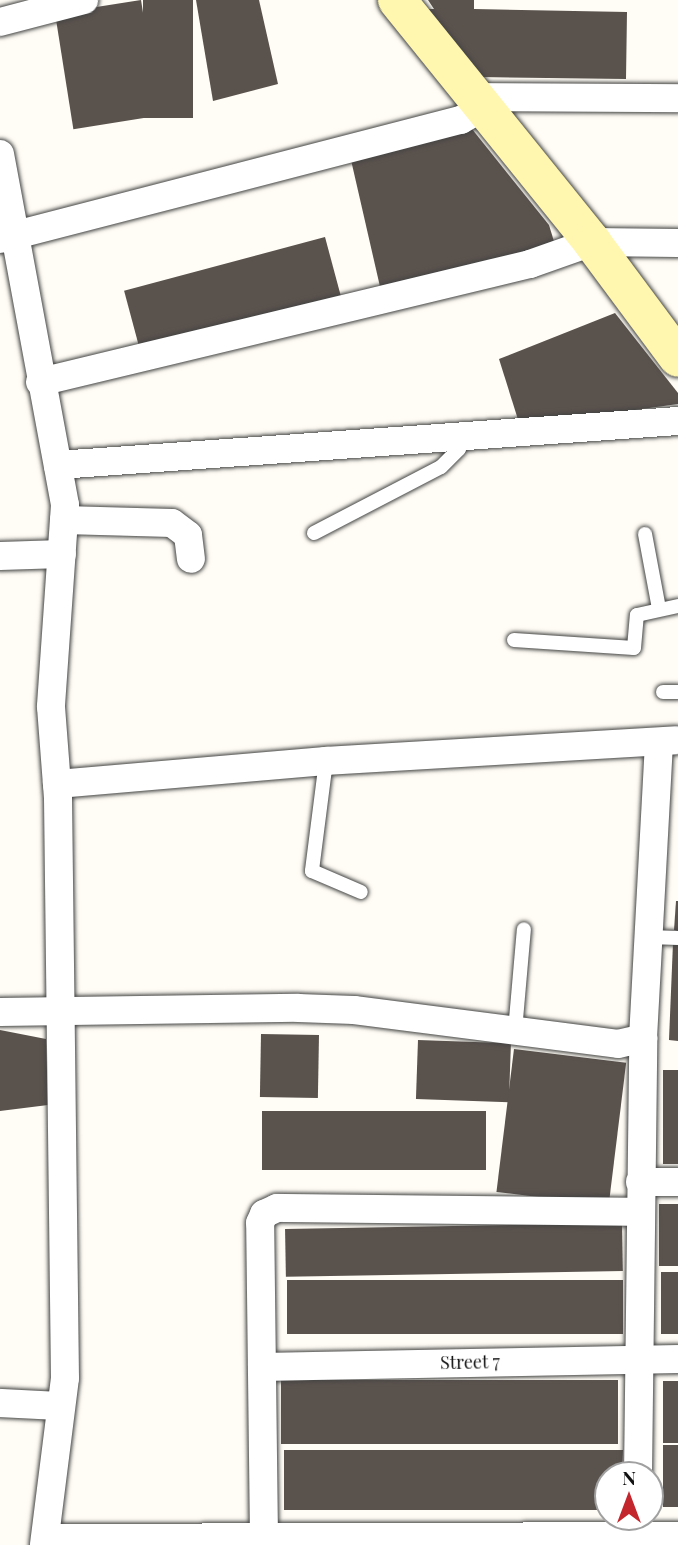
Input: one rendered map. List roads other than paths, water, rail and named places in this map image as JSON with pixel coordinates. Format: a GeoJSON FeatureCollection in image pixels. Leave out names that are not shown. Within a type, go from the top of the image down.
{"type":"FeatureCollection","features":[{"type":"Feature","properties":{"kind":"street"},"geometry":{"type":"LineString","coordinates":[[0,22],[85,0]]}},
{"type":"Feature","properties":{"kind":"street"},"geometry":{"type":"LineString","coordinates":[[397,0],[592,242],[678,358]]}},
{"type":"Feature","properties":{"kind":"street"},"geometry":{"type":"LineString","coordinates":[[9,237],[461,120],[478,102],[678,98]]}},
{"type":"Feature","properties":{"kind":"street"},"geometry":{"type":"LineString","coordinates":[[0,154],[9,237],[58,465],[64,520],[51,707],[57,784],[65,1378],[45,1541],[633,1534],[678,1536]]}},
{"type":"Feature","properties":{"kind":"street"},"geometry":{"type":"LineString","coordinates":[[40,382],[530,264],[592,242],[678,243]]}},
{"type":"Feature","properties":{"kind":"street"},"geometry":{"type":"LineString","coordinates":[[58,465],[678,422]]}},
{"type":"Feature","properties":{"kind":"street"},"geometry":{"type":"LineString","coordinates":[[64,520],[172,523],[188,535],[191,559]]}},
{"type":"Feature","properties":{"kind":"street"},"geometry":{"type":"LineString","coordinates":[[0,556],[62,554]]}},
{"type":"Feature","properties":{"kind":"street"},"geometry":{"type":"LineString","coordinates":[[57,784],[326,761],[668,741],[649,937],[643,1038],[636,1358],[638,1461]]}},
{"type":"Feature","properties":{"kind":"street"},"geometry":{"type":"LineString","coordinates":[[0,1012],[60,1014],[298,1007],[618,1044],[643,1038]]}},
{"type":"Feature","properties":{"kind":"street"},"geometry":{"type":"LineString","coordinates":[[640,1182],[678,1182]]}},
{"type":"Feature","properties":{"kind":"street"},"geometry":{"type":"LineString","coordinates":[[264,1538],[260,1223],[277,1208],[639,1212]]}},
{"type":"Feature","properties":{"kind":"street","name":"Street 7"},"geometry":{"type":"LineString","coordinates":[[262,1367],[678,1359]]}},
{"type":"Feature","properties":{"kind":"street"},"geometry":{"type":"LineString","coordinates":[[0,1403],[60,1406]]}},
{"type":"Feature","properties":{"kind":"lane"},"geometry":{"type":"LineString","coordinates":[[314,533],[441,467],[459,449],[462,437]]}},
{"type":"Feature","properties":{"kind":"lane"},"geometry":{"type":"LineString","coordinates":[[645,534],[660,609]]}},
{"type":"Feature","properties":{"kind":"lane"},"geometry":{"type":"LineString","coordinates":[[514,639],[634,648],[637,615],[678,606]]}},
{"type":"Feature","properties":{"kind":"lane"},"geometry":{"type":"LineString","coordinates":[[663,692],[678,692]]}},
{"type":"Feature","properties":{"kind":"lane"},"geometry":{"type":"LineString","coordinates":[[326,761],[312,871],[361,892]]}},
{"type":"Feature","properties":{"kind":"lane"},"geometry":{"type":"LineString","coordinates":[[516,1031],[524,929]]}},
{"type":"Feature","properties":{"kind":"lane"},"geometry":{"type":"LineString","coordinates":[[649,937],[678,938]]}}]}
